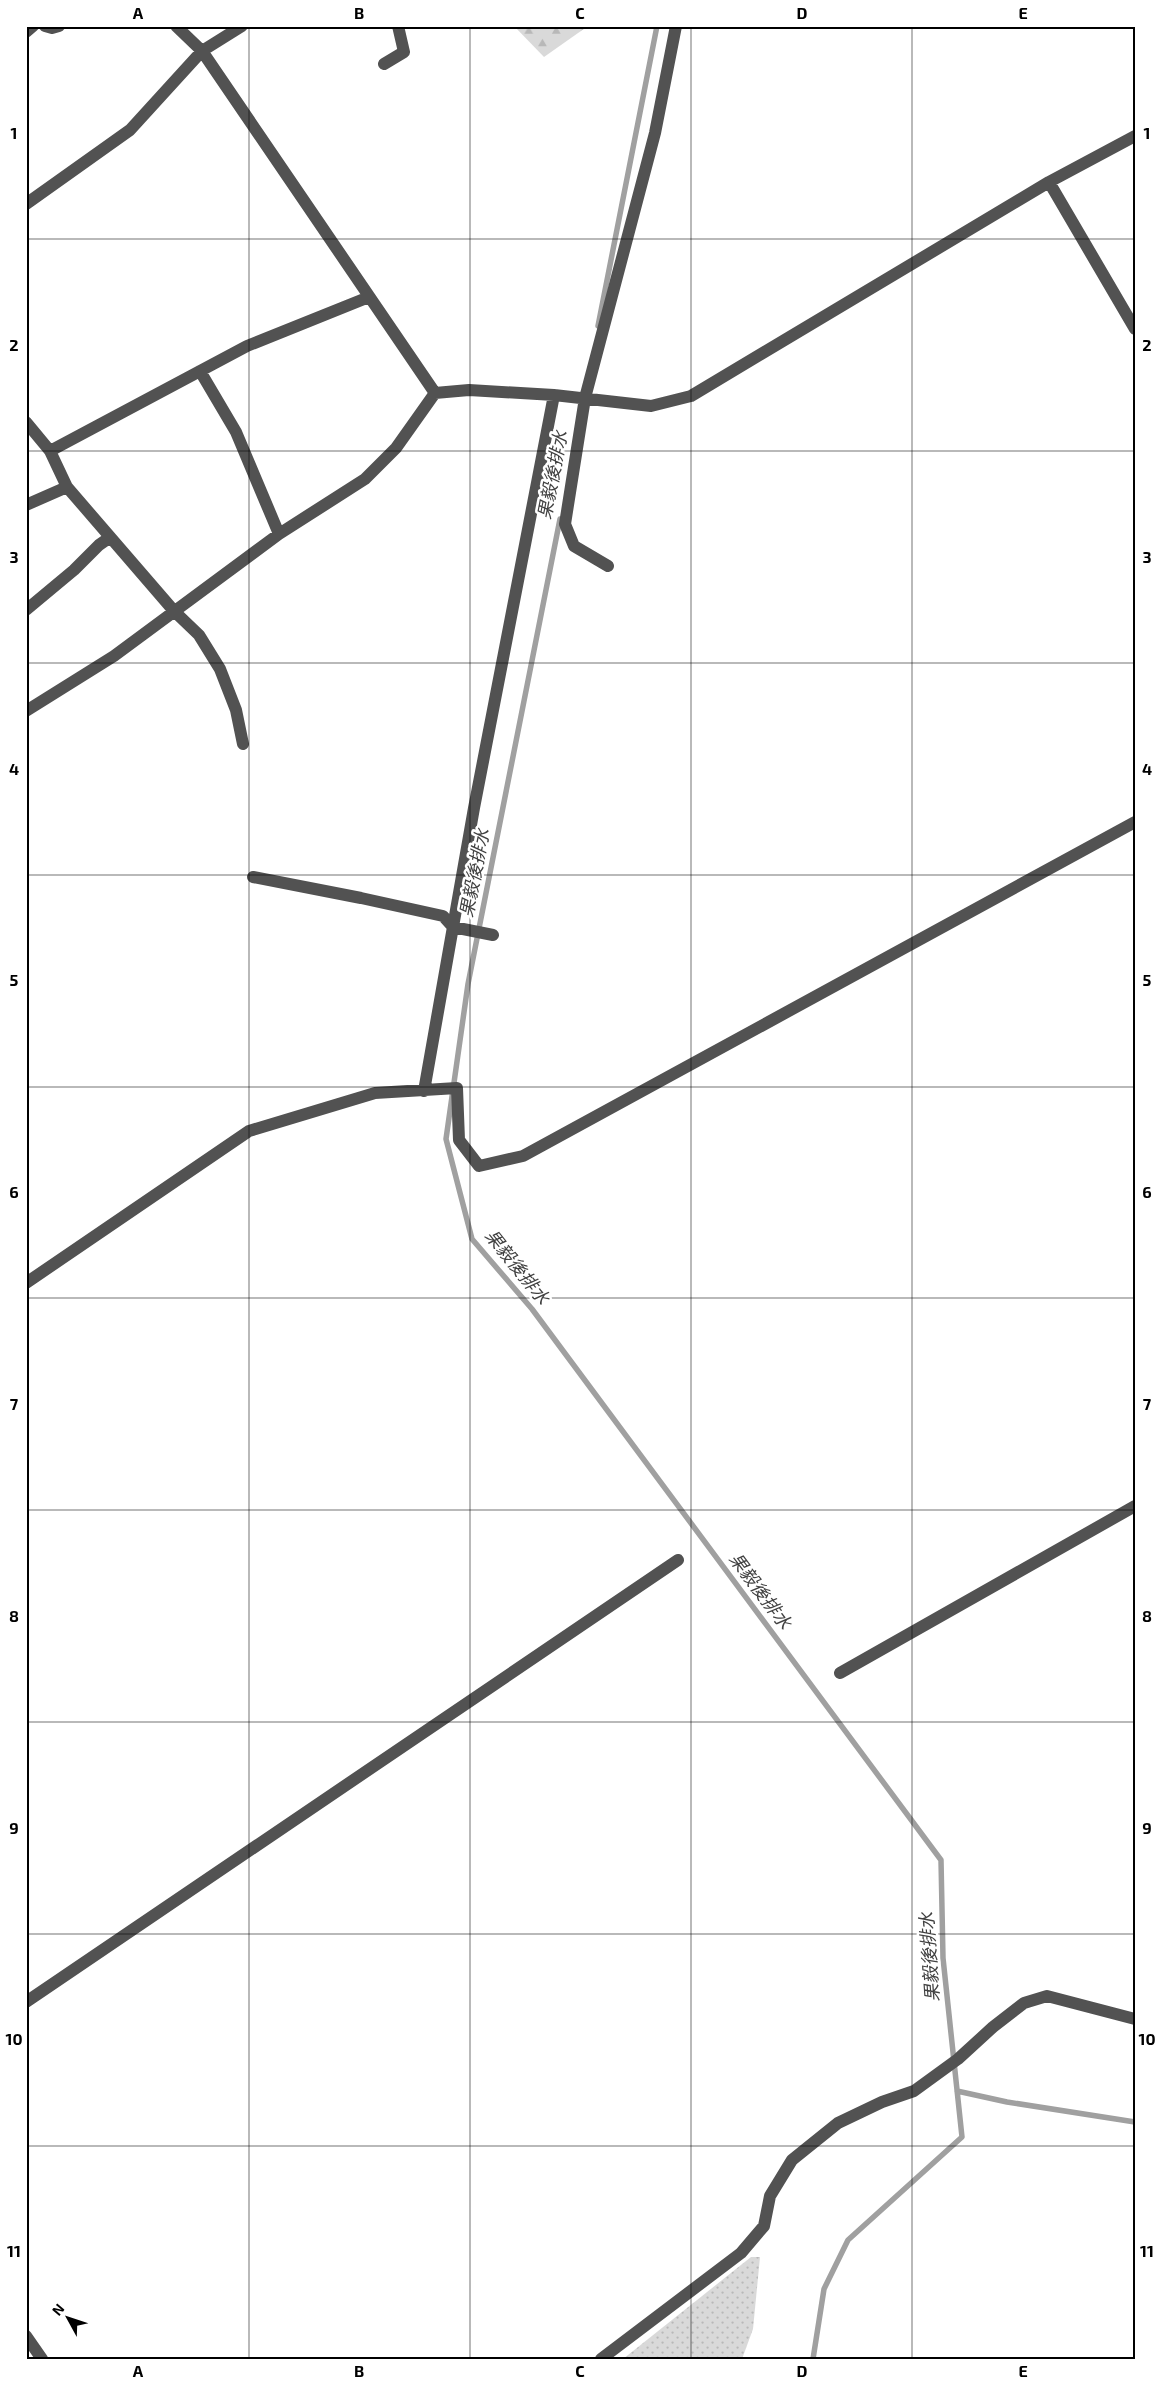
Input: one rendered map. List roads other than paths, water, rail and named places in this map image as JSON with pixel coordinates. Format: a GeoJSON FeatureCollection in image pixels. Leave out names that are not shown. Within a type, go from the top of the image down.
{"type":"FeatureCollection","features":[{"type":"Feature","properties":{"kind":"street"},"geometry":{"type":"LineString","coordinates":[[26,32],[33,26]]}},
{"type":"Feature","properties":{"kind":"street"},"geometry":{"type":"LineString","coordinates":[[45,26],[52,28],[59,26]]}},
{"type":"Feature","properties":{"kind":"street"},"geometry":{"type":"LineString","coordinates":[[176,26],[202,51],[435,394]]}},
{"type":"Feature","properties":{"kind":"street"},"geometry":{"type":"LineString","coordinates":[[26,204],[130,130],[202,51],[242,26]]}},
{"type":"Feature","properties":{"kind":"street"},"geometry":{"type":"LineString","coordinates":[[384,64],[404,52],[398,26]]}},
{"type":"Feature","properties":{"kind":"street"},"geometry":{"type":"LineString","coordinates":[[608,566],[574,546],[565,524],[585,398],[656,133],[676,26]]}},
{"type":"Feature","properties":{"kind":"street"},"geometry":{"type":"LineString","coordinates":[[26,711],[114,656],[279,534],[366,479],[396,448],[435,394],[469,390],[554,395],[650,406],[691,396],[1049,182],[1135,136]]}},
{"type":"Feature","properties":{"kind":"street"},"geometry":{"type":"LineString","coordinates":[[1049,182],[1135,330]]}},
{"type":"Feature","properties":{"kind":"street"},"geometry":{"type":"LineString","coordinates":[[50,451],[247,346],[369,297]]}},
{"type":"Feature","properties":{"kind":"street"},"geometry":{"type":"LineString","coordinates":[[200,371],[236,432],[279,534]]}},
{"type":"Feature","properties":{"kind":"street"},"geometry":{"type":"LineString","coordinates":[[424,1091],[474,808],[554,395]]}},
{"type":"Feature","properties":{"kind":"street"},"geometry":{"type":"LineString","coordinates":[[26,422],[50,451],[67,486],[109,538],[174,611],[199,635],[220,669],[236,710],[243,744]]}},
{"type":"Feature","properties":{"kind":"street"},"geometry":{"type":"LineString","coordinates":[[26,506],[67,486]]}},
{"type":"Feature","properties":{"kind":"street"},"geometry":{"type":"LineString","coordinates":[[26,610],[109,538]]}},
{"type":"Feature","properties":{"kind":"street"},"geometry":{"type":"LineString","coordinates":[[26,1283],[249,1131],[375,1093],[457,1088],[459,1140],[478,1166],[523,1156],[1135,822]]}},
{"type":"Feature","properties":{"kind":"street"},"geometry":{"type":"LineString","coordinates":[[253,878],[361,898],[442,916],[453,927],[494,935]]}},
{"type":"Feature","properties":{"kind":"street"},"geometry":{"type":"LineString","coordinates":[[840,1673],[1135,1506]]}},
{"type":"Feature","properties":{"kind":"street"},"geometry":{"type":"LineString","coordinates":[[26,2002],[678,1560]]}},
{"type":"Feature","properties":{"kind":"street"},"geometry":{"type":"LineString","coordinates":[[601,2359],[741,2254],[764,2226],[770,2196],[792,2160],[838,2124],[882,2102],[914,2091],[958,2059],[993,2027],[1024,2003],[1047,1996],[1135,2019]]}},
{"type":"Feature","properties":{"kind":"street"},"geometry":{"type":"LineString","coordinates":[[26,2336],[42,2359]]}},
{"type":"Feature","properties":{"kind":"waterway","name":"果毅後排水"},"geometry":{"type":"LineString","coordinates":[[598,326],[657,26]]}},
{"type":"Feature","properties":{"kind":"waterway","name":"果毅後排水"},"geometry":{"type":"LineString","coordinates":[[560,519],[468,984],[446,1139],[472,1239],[532,1309],[941,1860],[943,1958],[962,2137],[848,2240],[824,2289],[813,2359]]}},
{"type":"Feature","properties":{"kind":"waterway"},"geometry":{"type":"LineString","coordinates":[[957,2091],[1007,2102],[1135,2122]]}}]}
